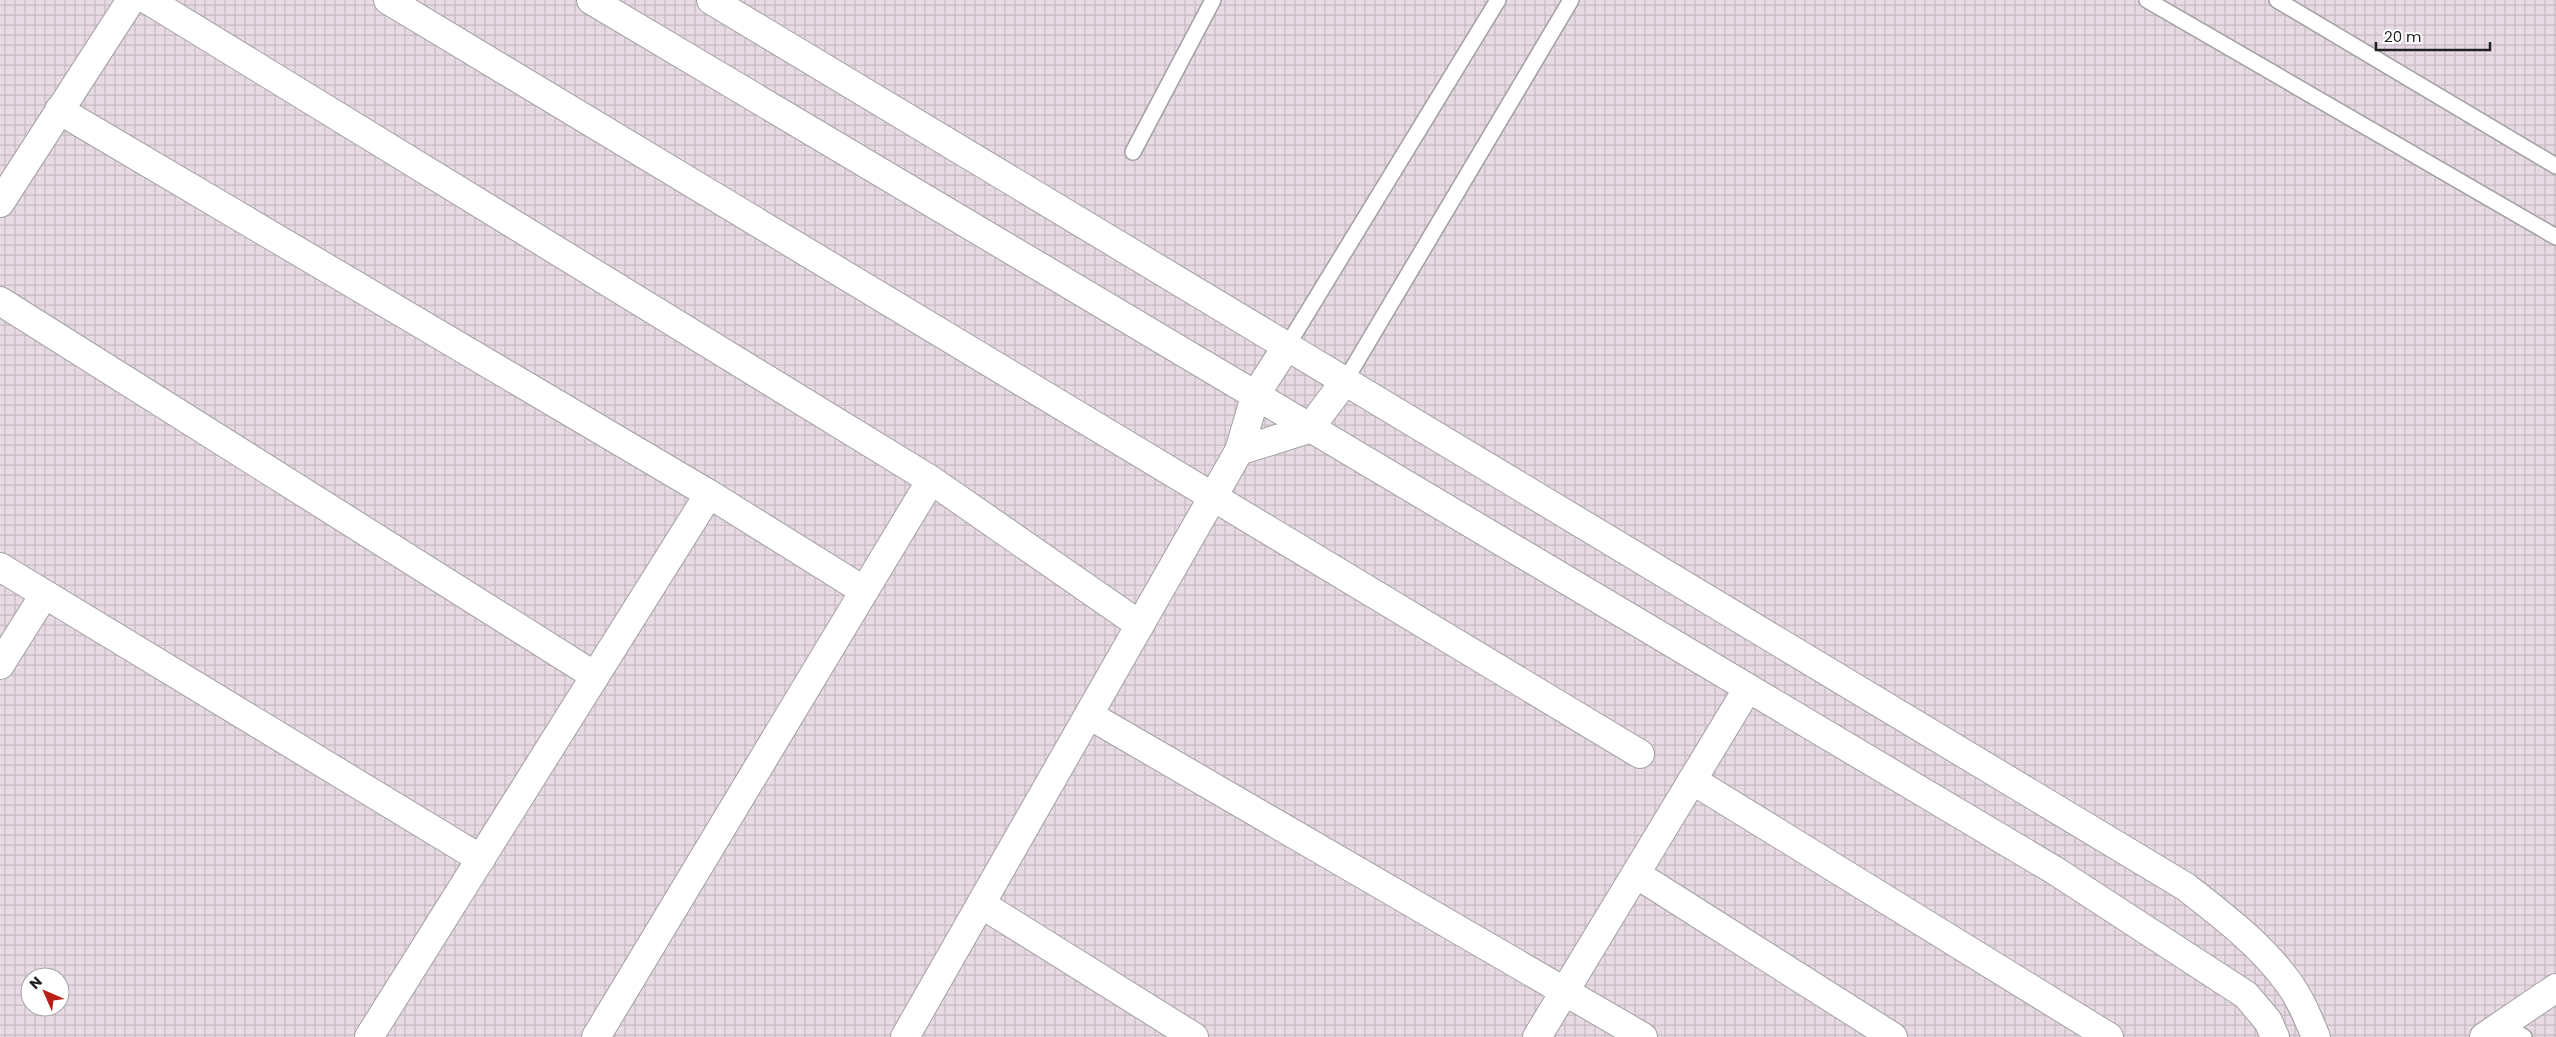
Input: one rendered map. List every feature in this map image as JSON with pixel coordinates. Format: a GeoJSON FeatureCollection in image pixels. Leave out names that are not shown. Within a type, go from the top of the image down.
{"type":"FeatureCollection","features":[{"type":"Feature","properties":{"kind":"street"},"geometry":{"type":"LineString","coordinates":[[0,203],[131,0]]}},
{"type":"Feature","properties":{"kind":"street"},"geometry":{"type":"LineString","coordinates":[[148,0],[931,480],[1140,625]]}},
{"type":"Feature","properties":{"kind":"street"},"geometry":{"type":"LineString","coordinates":[[388,0],[1640,754]]}},
{"type":"Feature","properties":{"kind":"street"},"geometry":{"type":"LineString","coordinates":[[591,0],[1256,394],[1309,429],[2054,870],[2246,995],[2268,1021],[2274,1037]]}},
{"type":"Feature","properties":{"kind":"street"},"geometry":{"type":"LineString","coordinates":[[711,0],[2186,888],[2220,914],[2272,963],[2289,983],[2316,1037]]}},
{"type":"Feature","properties":{"kind":"street"},"geometry":{"type":"LineString","coordinates":[[60,110],[709,494],[863,590]]}},
{"type":"Feature","properties":{"kind":"street"},"geometry":{"type":"LineString","coordinates":[[0,301],[595,676]]}},
{"type":"Feature","properties":{"kind":"street"},"geometry":{"type":"LineString","coordinates":[[905,1037],[1239,452],[1256,394],[1287,346]]}},
{"type":"Feature","properties":{"kind":"street"},"geometry":{"type":"LineString","coordinates":[[1239,452],[1309,429],[1345,381]]}},
{"type":"Feature","properties":{"kind":"street"},"geometry":{"type":"LineString","coordinates":[[596,1037],[863,590],[931,480]]}},
{"type":"Feature","properties":{"kind":"street"},"geometry":{"type":"LineString","coordinates":[[369,1037],[709,494]]}},
{"type":"Feature","properties":{"kind":"street"},"geometry":{"type":"LineString","coordinates":[[0,567],[481,859]]}},
{"type":"Feature","properties":{"kind":"street"},"geometry":{"type":"LineString","coordinates":[[0,665],[44,595]]}},
{"type":"Feature","properties":{"kind":"street"},"geometry":{"type":"LineString","coordinates":[[1537,1037],[1748,688]]}},
{"type":"Feature","properties":{"kind":"street"},"geometry":{"type":"LineString","coordinates":[[1089,715],[1643,1037]]}},
{"type":"Feature","properties":{"kind":"street"},"geometry":{"type":"LineString","coordinates":[[1692,780],[2109,1037]]}},
{"type":"Feature","properties":{"kind":"street"},"geometry":{"type":"LineString","coordinates":[[1636,874],[1893,1037]]}},
{"type":"Feature","properties":{"kind":"street"},"geometry":{"type":"LineString","coordinates":[[981,904],[1194,1037]]}},
{"type":"Feature","properties":{"kind":"street"},"geometry":{"type":"LineString","coordinates":[[2503,1033],[2556,988]]}},
{"type":"Feature","properties":{"kind":"lane"},"geometry":{"type":"LineString","coordinates":[[1133,152],[1213,0]]}},
{"type":"Feature","properties":{"kind":"lane"},"geometry":{"type":"LineString","coordinates":[[1287,346],[1498,0]]}},
{"type":"Feature","properties":{"kind":"lane"},"geometry":{"type":"LineString","coordinates":[[1345,381],[1571,0]]}},
{"type":"Feature","properties":{"kind":"lane"},"geometry":{"type":"LineString","coordinates":[[2147,0],[2556,237]]}},
{"type":"Feature","properties":{"kind":"lane"},"geometry":{"type":"LineString","coordinates":[[2276,0],[2556,166]]}},
{"type":"Feature","properties":{"kind":"shaded area"},"geometry":{"type":"Polygon","coordinates":[[[0,0],[2556,0],[2556,1037],[0,1037],[0,0]]]}}]}
